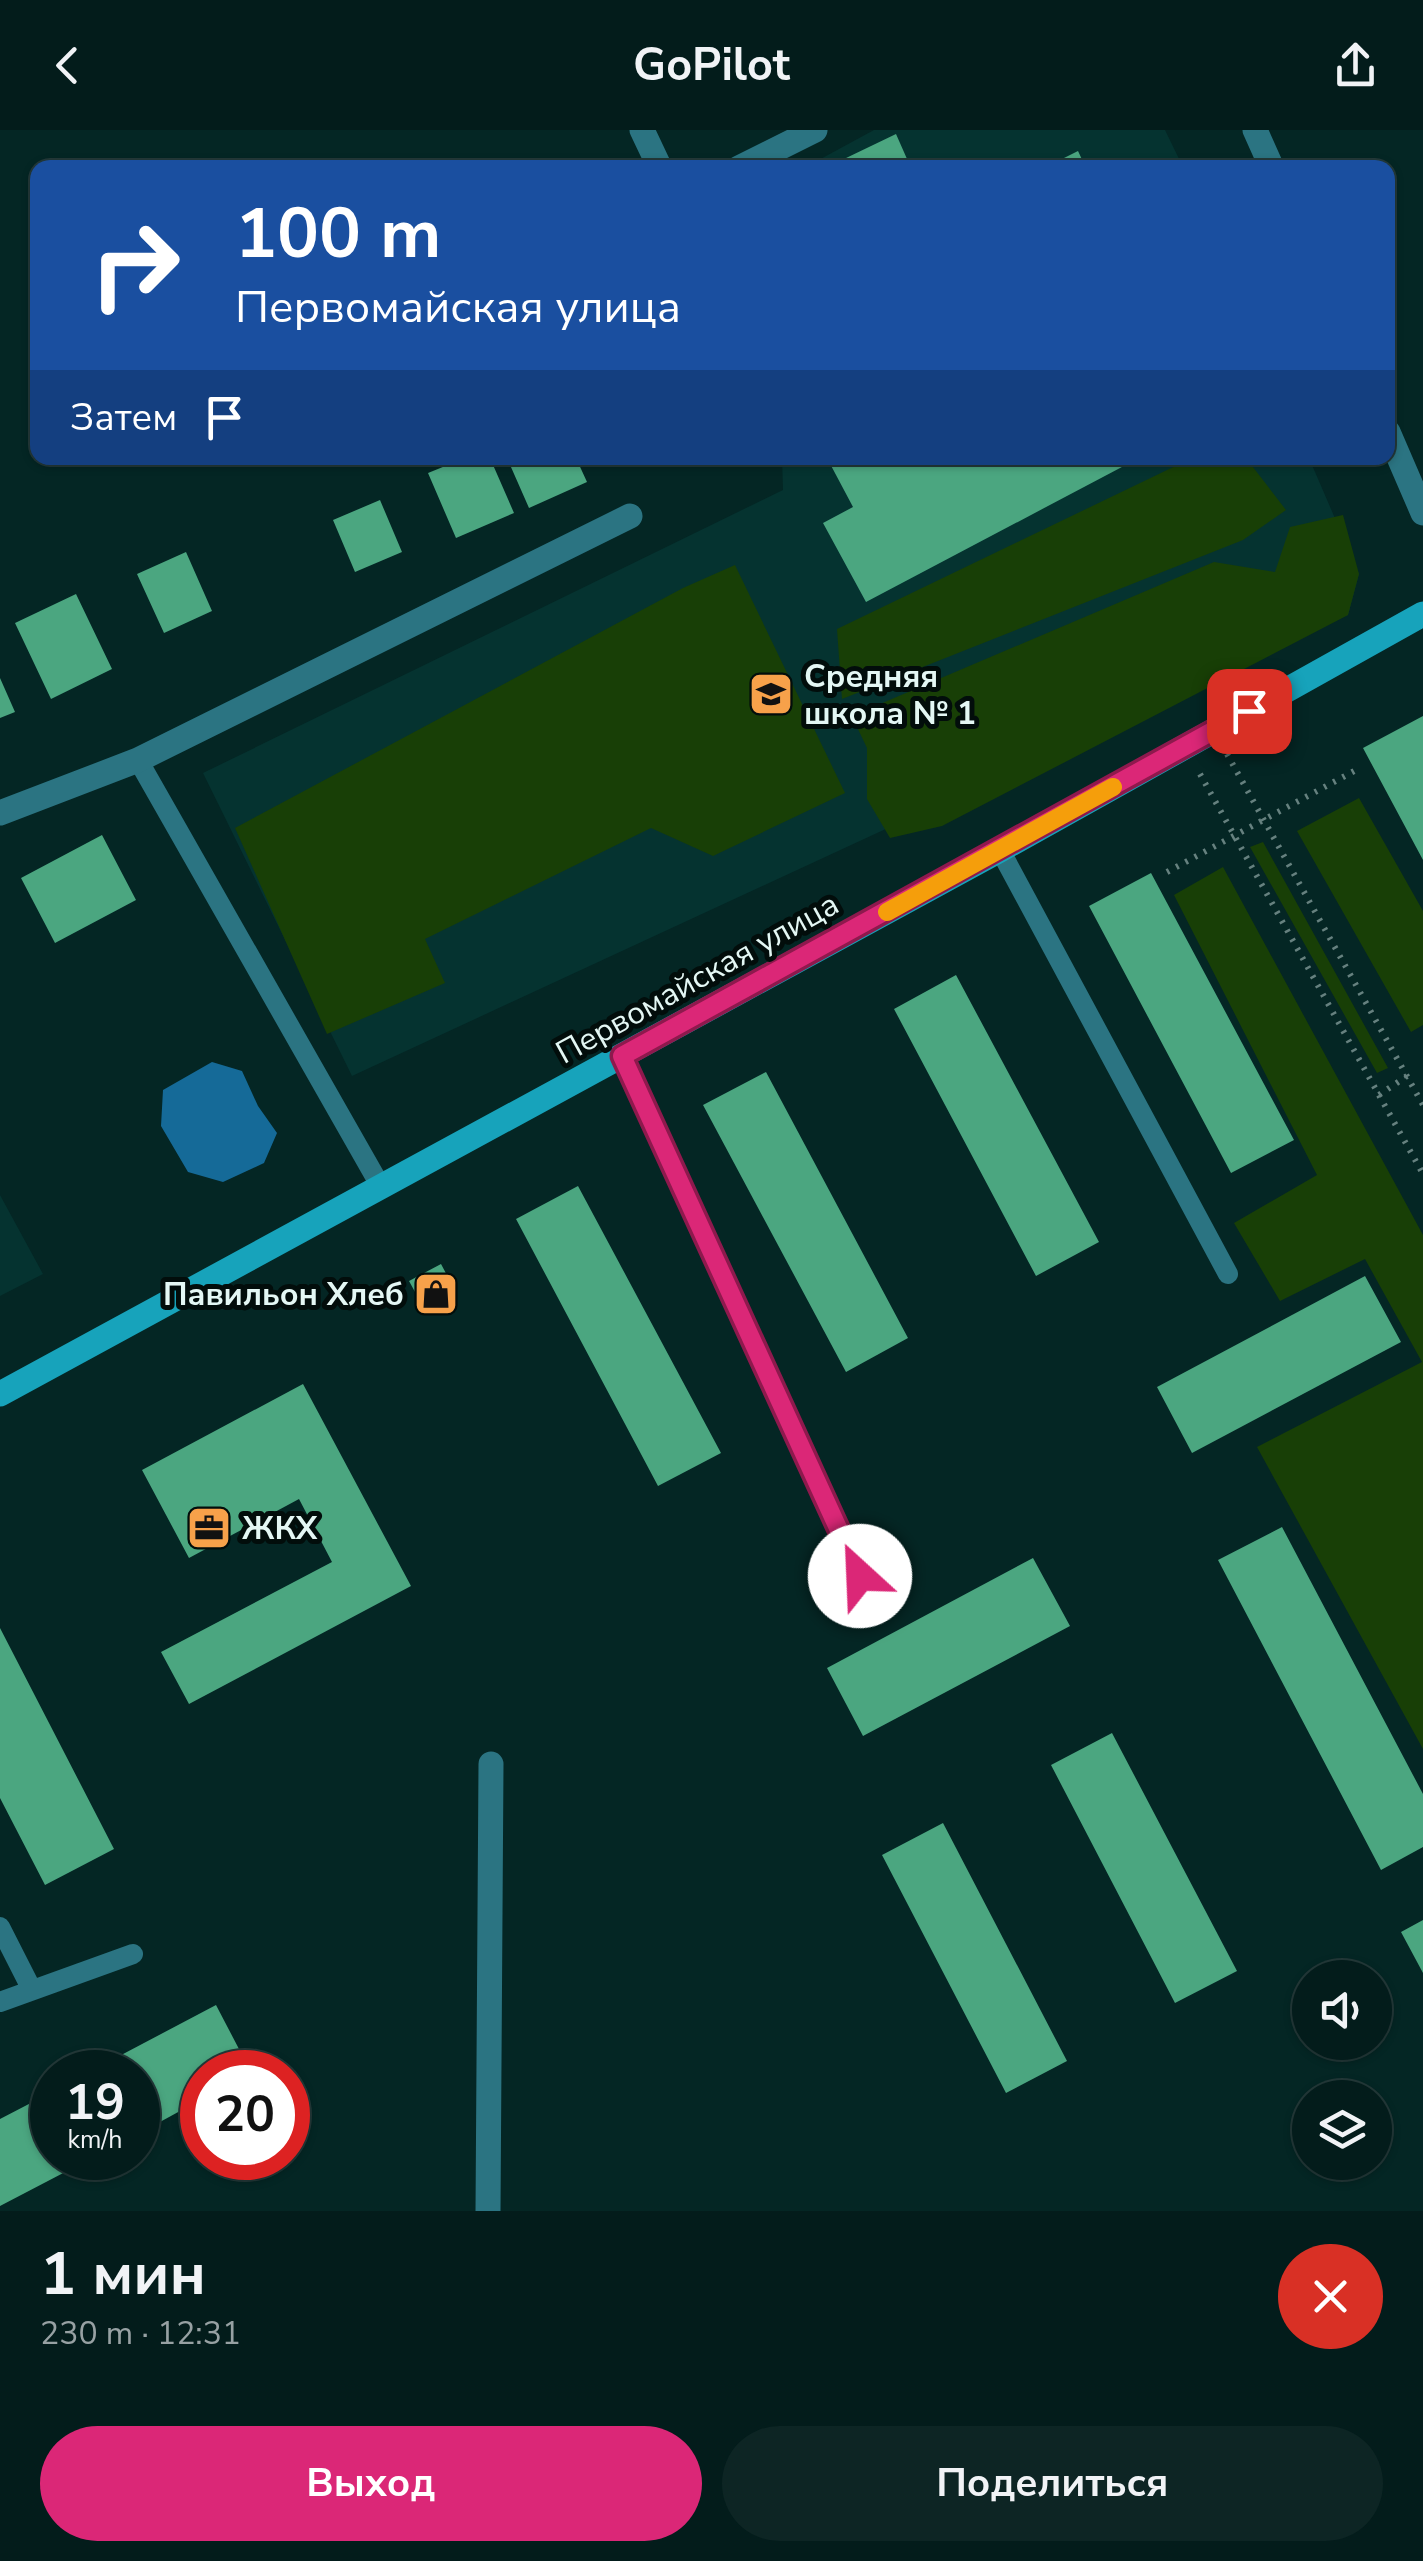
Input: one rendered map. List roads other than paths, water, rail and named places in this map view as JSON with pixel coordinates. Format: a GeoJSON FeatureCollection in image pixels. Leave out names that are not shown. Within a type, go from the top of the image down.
{"type":"FeatureCollection","features":[{"type":"Feature","properties":{"kind":"street"},"geometry":{"type":"LineString","coordinates":[[642,130],[656,160]]}},
{"type":"Feature","properties":{"kind":"street"},"geometry":{"type":"LineString","coordinates":[[755,160],[815,130]]}},
{"type":"Feature","properties":{"kind":"street"},"geometry":{"type":"LineString","coordinates":[[1255,130],[1268,160]]}},
{"type":"Feature","properties":{"kind":"street"},"geometry":{"type":"LineString","coordinates":[[1395,448],[1423,513]]}},
{"type":"Feature","properties":{"kind":"street"},"geometry":{"type":"LineString","coordinates":[[0,813],[138,760],[630,516]]}},
{"type":"Feature","properties":{"kind":"street","name":"Первомайская улица"},"geometry":{"type":"LineString","coordinates":[[0,1394],[1000,850],[1423,614]]}},
{"type":"Feature","properties":{"kind":"street"},"geometry":{"type":"LineString","coordinates":[[488,2211],[491,1764]]}},
{"type":"Feature","properties":{"kind":"lane"},"geometry":{"type":"LineString","coordinates":[[138,760],[381,1187]]}},
{"type":"Feature","properties":{"kind":"lane"},"geometry":{"type":"LineString","coordinates":[[1000,850],[1228,1274]]}},
{"type":"Feature","properties":{"kind":"lane"},"geometry":{"type":"LineString","coordinates":[[622,1056],[860,1576]]}},
{"type":"Feature","properties":{"kind":"lane"},"geometry":{"type":"LineString","coordinates":[[0,1927],[32,1990]]}},
{"type":"Feature","properties":{"kind":"lane"},"geometry":{"type":"LineString","coordinates":[[0,2002],[132,1954]]}},
{"type":"Feature","properties":{"kind":"water"},"geometry":{"type":"Polygon","coordinates":[[[212,1062],[242,1071],[258,1106],[277,1133],[264,1163],[223,1182],[188,1172],[161,1126],[163,1090],[212,1062]]]}},
{"type":"Feature","properties":{"kind":"place","name":"Средняя школа № 1"},"geometry":{"type":"Point","coordinates":[771,694]}},
{"type":"Feature","properties":{"kind":"place","name":"Павильон Хлеб"},"geometry":{"type":"Point","coordinates":[436,1294]}},
{"type":"Feature","properties":{"kind":"place","name":"ЖКХ"},"geometry":{"type":"Point","coordinates":[209,1528]}}]}
